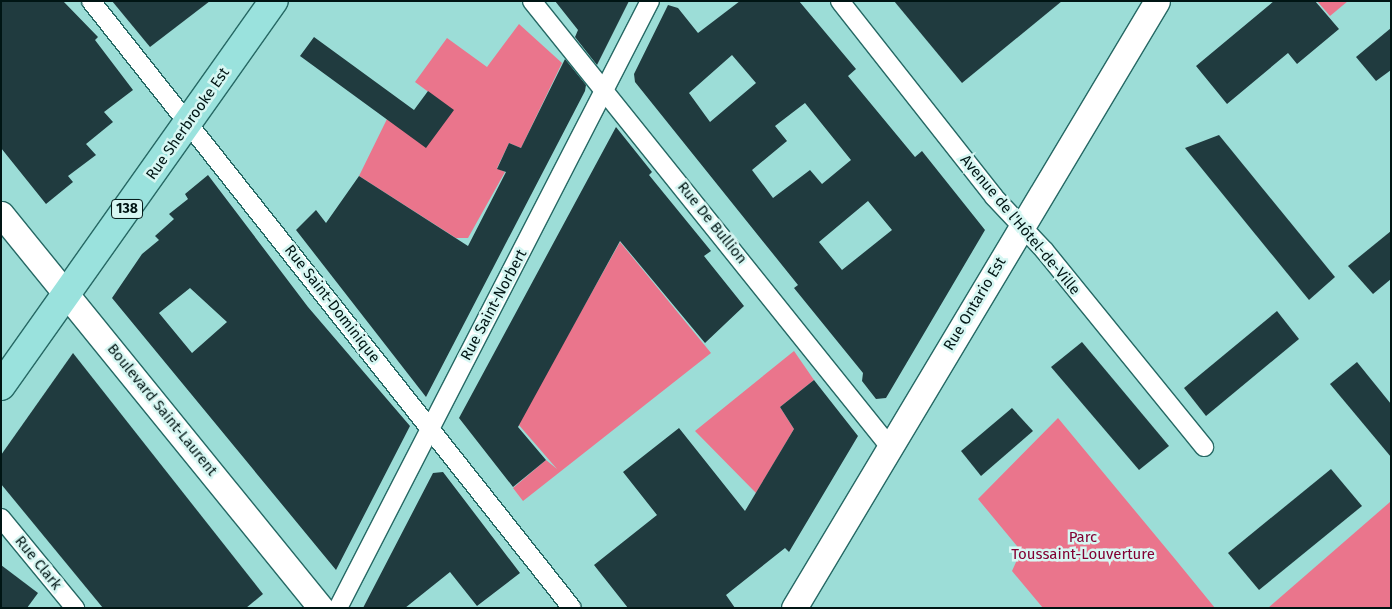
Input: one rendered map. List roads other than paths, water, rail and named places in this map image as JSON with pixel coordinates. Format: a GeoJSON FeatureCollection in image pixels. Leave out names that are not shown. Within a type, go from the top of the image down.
{"type":"FeatureCollection","features":[{"type":"Feature","properties":{"kind":"main road","name":"Rue Sherbrooke Est"},"geometry":{"type":"LineString","coordinates":[[67,295],[274,1]]}},
{"type":"Feature","properties":{"kind":"main road","name":"Rue Ontario Est"},"geometry":{"type":"LineString","coordinates":[[794,608],[1157,1]]}},
{"type":"Feature","properties":{"kind":"main road","name":"Boulevard Saint-Laurent"},"geometry":{"type":"LineString","coordinates":[[1,214],[321,608]]}},
{"type":"Feature","properties":{"kind":"main road","name":"138"},"geometry":{"type":"LineString","coordinates":[[1,386],[67,295]]}},
{"type":"Feature","properties":{"kind":"street","name":"Rue Saint-Dominique"},"geometry":{"type":"LineString","coordinates":[[91,1],[572,608]]}},
{"type":"Feature","properties":{"kind":"street","name":"Rue De Bullion"},"geometry":{"type":"LineString","coordinates":[[532,1],[890,447]]}},
{"type":"Feature","properties":{"kind":"street","name":"Rue Saint-Norbert"},"geometry":{"type":"LineString","coordinates":[[338,608],[606,91],[650,1]]}},
{"type":"Feature","properties":{"kind":"street","name":"Avenue de l'Hôtel-de-Ville"},"geometry":{"type":"LineString","coordinates":[[840,1],[1022,227],[1204,446]]}},
{"type":"Feature","properties":{"kind":"street","name":"Rue Clark"},"geometry":{"type":"LineString","coordinates":[[1,518],[75,608]]}},
{"type":"Feature","properties":{"kind":"park label","name":"Parc Toussaint-Louverture"},"geometry":{"type":"Point","coordinates":[1083,546]}}]}
